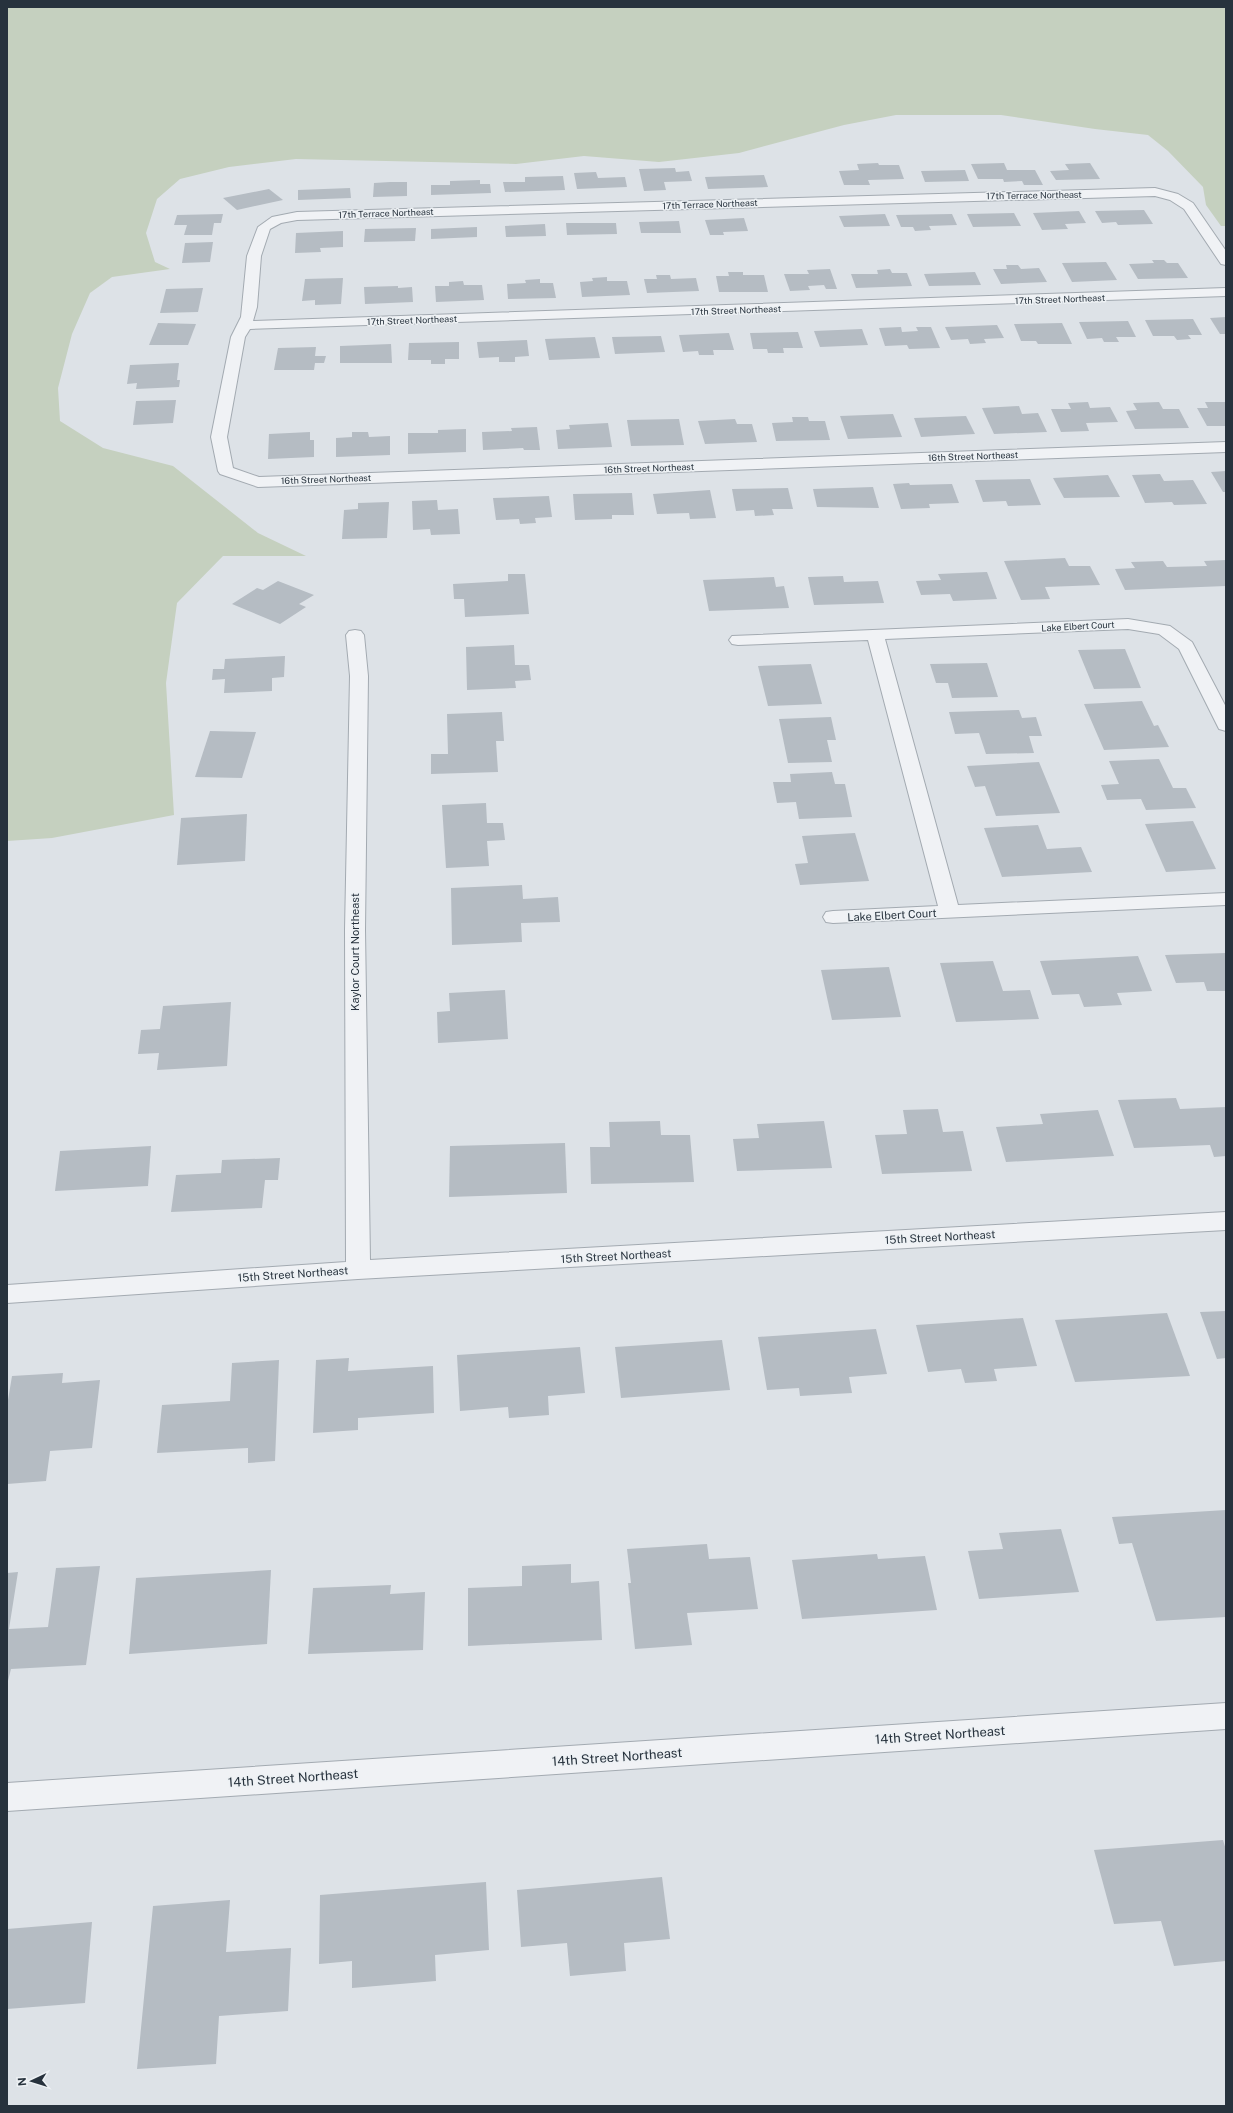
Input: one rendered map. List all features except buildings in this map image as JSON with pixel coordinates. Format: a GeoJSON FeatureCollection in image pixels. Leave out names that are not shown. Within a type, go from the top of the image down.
{"type":"FeatureCollection","features":[{"type":"Feature","properties":{"kind":"street","name":"17th Terrace Northeast"},"geometry":{"type":"LineString","coordinates":[[246,325],[253,283],[254,257],[264,227],[277,220],[296,216],[1155,192],[1174,197],[1189,206],[1226,261]]}},
{"type":"Feature","properties":{"kind":"street","name":"17th Street Northeast"},"geometry":{"type":"LineString","coordinates":[[246,325],[1226,292]]}},
{"type":"Feature","properties":{"kind":"street","name":"16th Street Northeast"},"geometry":{"type":"LineString","coordinates":[[246,325],[238,337],[219,438],[226,471],[258,482],[1226,447]]}},
{"type":"Feature","properties":{"kind":"street","name":"Lake Elbert Court"},"geometry":{"type":"LineString","coordinates":[[738,640],[1128,624],[1164,630],[1186,646],[1226,725]]}},
{"type":"Feature","properties":{"kind":"street","name":"Kaylor Court Northeast"},"geometry":{"type":"LineString","coordinates":[[355,635],[359,676],[355,930],[358,1270]]}},
{"type":"Feature","properties":{"kind":"street","name":"Lake Elbert Court"},"geometry":{"type":"LineString","coordinates":[[875,635],[950,912]]}},
{"type":"Feature","properties":{"kind":"street","name":"Lake Elbert Court"},"geometry":{"type":"LineString","coordinates":[[833,917],[1226,899]]}},
{"type":"Feature","properties":{"kind":"street","name":"15th Street Northeast"},"geometry":{"type":"LineString","coordinates":[[7,1294],[358,1270],[1226,1221]]}},
{"type":"Feature","properties":{"kind":"street","name":"14th Street Northeast"},"geometry":{"type":"LineString","coordinates":[[7,1797],[1226,1716]]}},
{"type":"Feature","properties":{"kind":"green space"},"geometry":{"type":"Polygon","coordinates":[[[7,7],[1226,7],[1226,226],[1221,226],[1206,205],[1203,187],[1168,151],[1148,135],[1001,115],[896,115],[844,125],[739,153],[659,162],[584,156],[516,164],[296,159],[229,167],[180,179],[157,199],[146,233],[155,262],[170,269],[112,277],[90,293],[72,334],[58,388],[60,421],[103,448],[173,466],[258,533],[306,556],[223,556],[177,603],[166,683],[174,815],[52,838],[7,841],[7,7]]]}}]}
